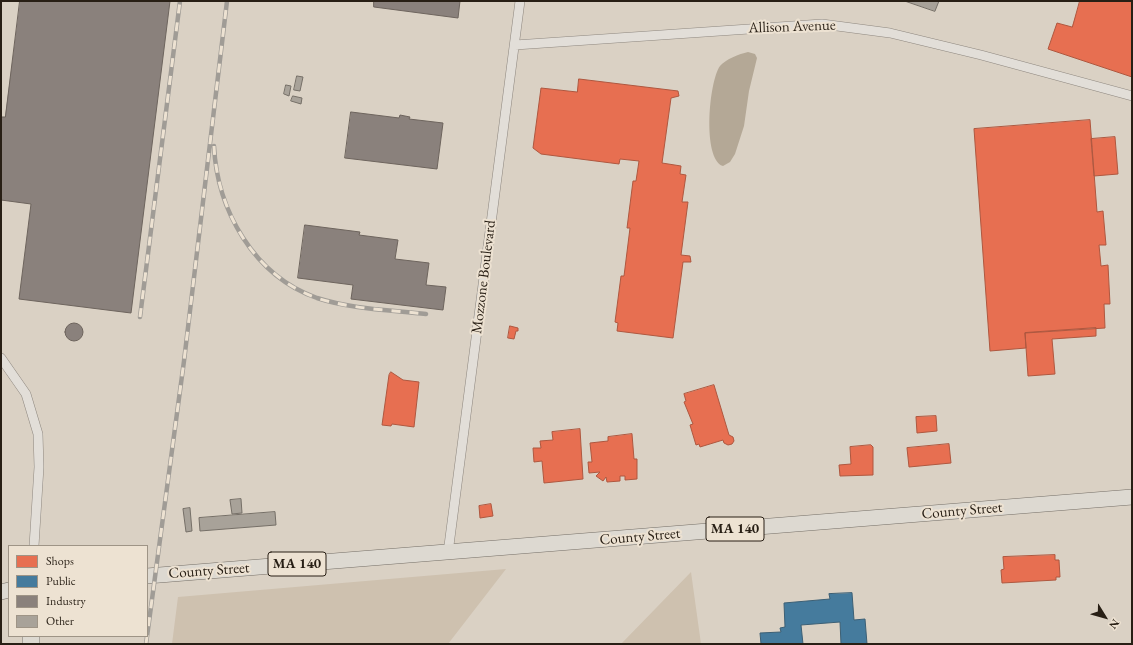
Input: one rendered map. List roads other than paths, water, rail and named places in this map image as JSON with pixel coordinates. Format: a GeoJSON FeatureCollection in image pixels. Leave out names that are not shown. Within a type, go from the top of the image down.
{"type":"FeatureCollection","features":[{"type":"Feature","properties":{"kind":"main road","name":"County Street"},"geometry":{"type":"LineString","coordinates":[[148,576],[1132,497]]}},
{"type":"Feature","properties":{"kind":"street","name":"Mozzone Boulevard"},"geometry":{"type":"LineString","coordinates":[[448,553],[520,1]]}},
{"type":"Feature","properties":{"kind":"street","name":"Allison Avenue"},"geometry":{"type":"LineString","coordinates":[[515,44],[822,24],[890,33],[1004,61],[1132,96]]}},
{"type":"Feature","properties":{"kind":"street"},"geometry":{"type":"LineString","coordinates":[[1,358],[26,394],[38,434],[39,467],[34,545]]}},
{"type":"Feature","properties":{"kind":"railway"},"geometry":{"type":"LineString","coordinates":[[140,317],[180,1]]}},
{"type":"Feature","properties":{"kind":"railway"},"geometry":{"type":"LineString","coordinates":[[148,629],[184,361],[227,1]]}},
{"type":"Feature","properties":{"kind":"railway"},"geometry":{"type":"LineString","coordinates":[[214,146],[222,194],[231,216],[243,238],[258,257],[275,274],[295,288],[330,302],[371,309],[426,314]]}},
{"type":"Feature","properties":{"kind":"railway"},"geometry":{"type":"LineString","coordinates":[[146,644],[147,637]]}}]}
